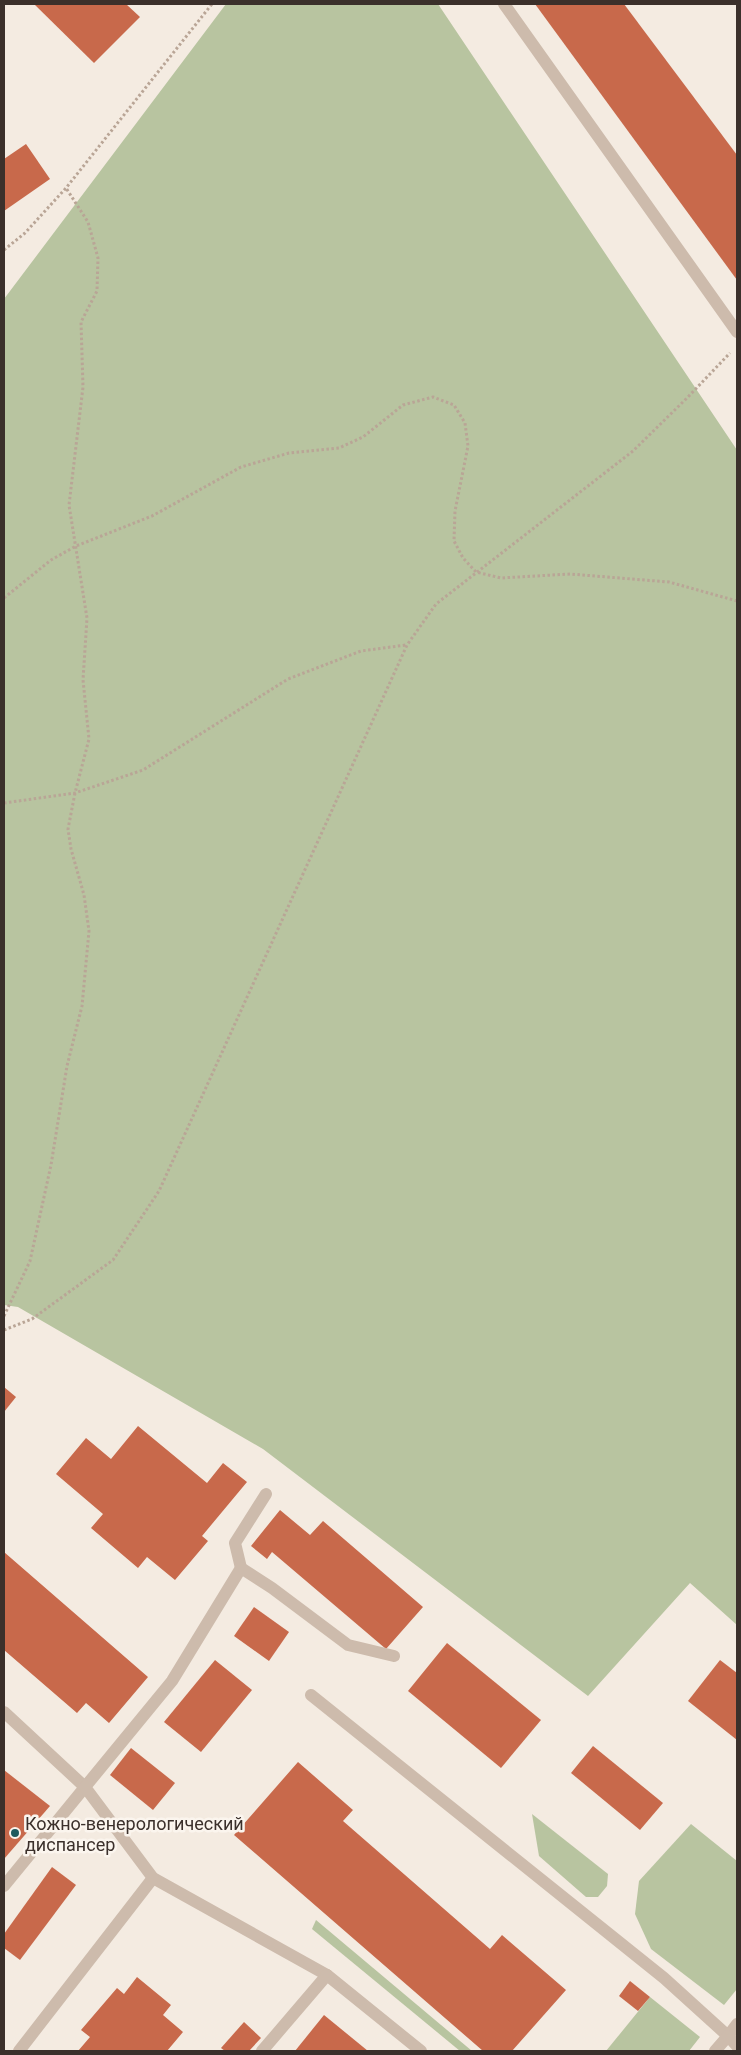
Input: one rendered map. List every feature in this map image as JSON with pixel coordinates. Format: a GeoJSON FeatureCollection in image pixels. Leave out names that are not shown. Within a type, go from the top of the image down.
{"type":"FeatureCollection","features":[{"type":"Feature","properties":{"kind":"street"},"geometry":{"type":"LineString","coordinates":[[504,4],[737,332]]}},
{"type":"Feature","properties":{"kind":"street"},"geometry":{"type":"LineString","coordinates":[[266,1494],[235,1543],[241,1568],[272,1588],[348,1645],[394,1656]]}},
{"type":"Feature","properties":{"kind":"street"},"geometry":{"type":"LineString","coordinates":[[4,1886],[172,1681],[241,1568]]}},
{"type":"Feature","properties":{"kind":"street"},"geometry":{"type":"LineString","coordinates":[[311,1695],[656,1972],[737,2046]]}},
{"type":"Feature","properties":{"kind":"street"},"geometry":{"type":"LineString","coordinates":[[4,1712],[85,1787],[153,1878],[327,1975],[421,2051]]}},
{"type":"Feature","properties":{"kind":"street"},"geometry":{"type":"LineString","coordinates":[[19,2051],[153,1878]]}},
{"type":"Feature","properties":{"kind":"street"},"geometry":{"type":"LineString","coordinates":[[262,2051],[327,1975]]}},
{"type":"Feature","properties":{"kind":"street"},"geometry":{"type":"LineString","coordinates":[[715,2051],[737,2024]]}},
{"type":"Feature","properties":{"kind":"path"},"geometry":{"type":"LineString","coordinates":[[4,250],[25,233],[66,188],[212,4]]}},
{"type":"Feature","properties":{"kind":"path"},"geometry":{"type":"LineString","coordinates":[[4,1316],[30,1262],[52,1165],[67,1066],[82,1006],[89,931],[84,895],[71,849],[68,829],[75,792],[89,739],[83,680],[87,618],[69,505],[83,387],[81,322],[97,291],[98,258],[88,222],[66,188]]}},
{"type":"Feature","properties":{"kind":"path"},"geometry":{"type":"LineString","coordinates":[[4,1330],[32,1319],[113,1260],[159,1191],[407,645],[436,604],[633,451],[731,352]]}},
{"type":"Feature","properties":{"kind":"path"},"geometry":{"type":"LineString","coordinates":[[4,598],[51,560],[76,546],[152,516],[240,467],[289,453],[339,448],[363,437],[403,405],[433,397],[454,405],[465,423],[468,446],[455,510],[454,541],[463,558],[476,572],[501,578],[570,574],[669,582],[737,601]]}},
{"type":"Feature","properties":{"kind":"path"},"geometry":{"type":"LineString","coordinates":[[4,803],[75,792],[143,770],[288,679],[361,651],[407,645]]}},
{"type":"Feature","properties":{"kind":"green space"},"geometry":{"type":"Polygon","coordinates":[[[226,4],[438,4],[737,450],[737,1625],[690,1583],[588,1696],[263,1449],[18,1307],[4,1305],[4,299],[226,4]]]}},
{"type":"Feature","properties":{"kind":"green space"},"geometry":{"type":"Polygon","coordinates":[[[532,1814],[608,1874],[607,1886],[598,1897],[586,1897],[539,1856],[532,1814]]]}},
{"type":"Feature","properties":{"kind":"green space"},"geometry":{"type":"Polygon","coordinates":[[[691,1824],[737,1861],[737,1989],[724,2005],[651,1949],[635,1914],[639,1881],[691,1824]]]}},
{"type":"Feature","properties":{"kind":"green space"},"geometry":{"type":"Polygon","coordinates":[[[316,1920],[472,2051],[460,2051],[312,1929],[316,1920]]]}},
{"type":"Feature","properties":{"kind":"green space"},"geometry":{"type":"Polygon","coordinates":[[[650,1997],[700,2037],[689,2051],[606,2051],[650,1997]]]}},
{"type":"Feature","properties":{"kind":"building"},"geometry":{"type":"Polygon","coordinates":[[[34,4],[126,4],[140,17],[94,63],[34,4]]]}},
{"type":"Feature","properties":{"kind":"building"},"geometry":{"type":"Polygon","coordinates":[[[535,4],[624,4],[737,155],[737,280],[535,4]]]}},
{"type":"Feature","properties":{"kind":"building"},"geometry":{"type":"Polygon","coordinates":[[[26,144],[50,179],[4,211],[4,159],[26,144]]]}},
{"type":"Feature","properties":{"kind":"building"},"geometry":{"type":"Polygon","coordinates":[[[4,1387],[16,1397],[4,1412],[4,1387]]]}},
{"type":"Feature","properties":{"kind":"building"},"geometry":{"type":"Polygon","coordinates":[[[138,1426],[207,1483],[223,1463],[247,1482],[202,1536],[208,1541],[175,1580],[147,1557],[138,1568],[91,1528],[103,1514],[56,1474],[86,1438],[111,1459],[138,1426]]]}},
{"type":"Feature","properties":{"kind":"building"},"geometry":{"type":"Polygon","coordinates":[[[280,1510],[310,1535],[323,1521],[423,1607],[386,1649],[272,1552],[267,1559],[251,1546],[280,1510]]]}},
{"type":"Feature","properties":{"kind":"building"},"geometry":{"type":"Polygon","coordinates":[[[4,1552],[148,1677],[109,1723],[86,1703],[77,1713],[4,1650],[4,1552]]]}},
{"type":"Feature","properties":{"kind":"building"},"geometry":{"type":"Polygon","coordinates":[[[254,1607],[289,1632],[269,1661],[234,1636],[254,1607]]]}},
{"type":"Feature","properties":{"kind":"building"},"geometry":{"type":"Polygon","coordinates":[[[447,1643],[541,1720],[501,1768],[408,1691],[447,1643]]]}},
{"type":"Feature","properties":{"kind":"building"},"geometry":{"type":"Polygon","coordinates":[[[215,1660],[252,1690],[201,1752],[164,1722],[215,1660]]]}},
{"type":"Feature","properties":{"kind":"building"},"geometry":{"type":"Polygon","coordinates":[[[720,1660],[737,1673],[737,1740],[688,1701],[720,1660]]]}},
{"type":"Feature","properties":{"kind":"building"},"geometry":{"type":"Polygon","coordinates":[[[593,1746],[663,1803],[640,1830],[571,1773],[593,1746]]]}},
{"type":"Feature","properties":{"kind":"building"},"geometry":{"type":"Polygon","coordinates":[[[131,1748],[175,1783],[153,1810],[110,1775],[131,1748]]]}},
{"type":"Feature","properties":{"kind":"building"},"geometry":{"type":"Polygon","coordinates":[[[298,1762],[353,1810],[343,1821],[490,1949],[502,1935],[566,1990],[512,2051],[483,2051],[234,1835],[298,1762]]]}},
{"type":"Feature","properties":{"kind":"building","name":"Кожно-венерологический диспансер"},"geometry":{"type":"Polygon","coordinates":[[[4,1770],[50,1806],[4,1859],[4,1770]]]}},
{"type":"Feature","properties":{"kind":"building"},"geometry":{"type":"Polygon","coordinates":[[[52,1867],[76,1885],[20,1960],[4,1948],[4,1934],[52,1867]]]}},
{"type":"Feature","properties":{"kind":"building"},"geometry":{"type":"Polygon","coordinates":[[[137,1977],[171,2005],[163,2015],[183,2032],[167,2051],[78,2051],[90,2037],[81,2030],[117,1988],[124,1994],[137,1977]]]}},
{"type":"Feature","properties":{"kind":"building"},"geometry":{"type":"Polygon","coordinates":[[[630,1981],[650,1997],[638,2011],[619,1996],[630,1981]]]}},
{"type":"Feature","properties":{"kind":"building"},"geometry":{"type":"Polygon","coordinates":[[[324,2015],[368,2051],[295,2051],[324,2015]]]}},
{"type":"Feature","properties":{"kind":"building"},"geometry":{"type":"Polygon","coordinates":[[[244,2022],[261,2038],[249,2051],[225,2051],[221,2048],[244,2022]]]}},
{"type":"Feature","properties":{"kind":"place","name":"Кожно-венерологический диспансер"},"geometry":{"type":"Point","coordinates":[15,1833]}}]}
